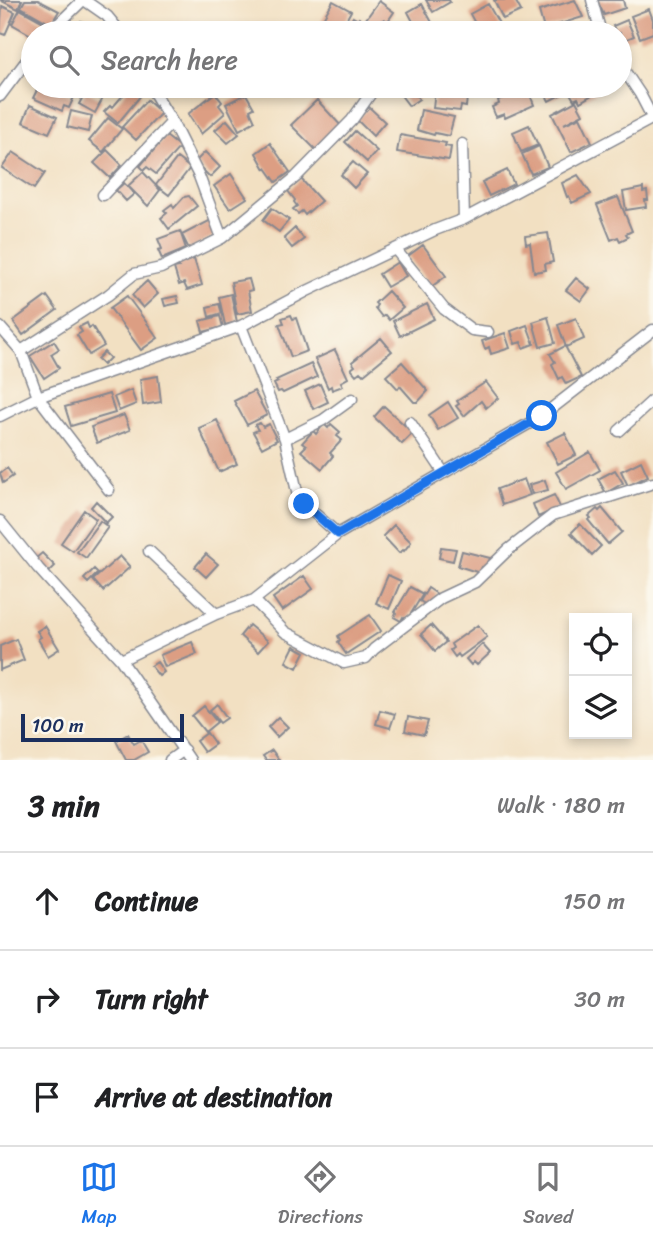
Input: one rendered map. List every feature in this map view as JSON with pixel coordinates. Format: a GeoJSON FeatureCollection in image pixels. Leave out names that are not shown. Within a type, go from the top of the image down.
{"type":"FeatureCollection","features":[{"type":"Feature","properties":{"kind":"street"},"geometry":{"type":"LineString","coordinates":[[61,21],[83,0],[111,21]]}},
{"type":"Feature","properties":{"kind":"street"},"geometry":{"type":"LineString","coordinates":[[592,0],[598,21]]}},
{"type":"Feature","properties":{"kind":"street"},"geometry":{"type":"LineString","coordinates":[[0,96],[21,68]]}},
{"type":"Feature","properties":{"kind":"street"},"geometry":{"type":"LineString","coordinates":[[0,416],[38,397],[241,326],[305,292],[435,230],[464,219],[653,119],[632,82]]}},
{"type":"Feature","properties":{"kind":"street"},"geometry":{"type":"LineString","coordinates":[[157,98],[199,176],[222,238]]}},
{"type":"Feature","properties":{"kind":"street"},"geometry":{"type":"LineString","coordinates":[[22,351],[134,274],[161,268],[222,238],[296,177],[352,120],[368,98]]}},
{"type":"Feature","properties":{"kind":"street"},"geometry":{"type":"LineString","coordinates":[[103,195],[172,122]]}},
{"type":"Feature","properties":{"kind":"street"},"geometry":{"type":"LineString","coordinates":[[462,144],[464,219]]}},
{"type":"Feature","properties":{"kind":"street"},"geometry":{"type":"LineString","coordinates":[[396,250],[444,309],[472,330],[488,332]]}},
{"type":"Feature","properties":{"kind":"street"},"geometry":{"type":"LineString","coordinates":[[241,326],[285,439],[298,496],[338,534]]}},
{"type":"Feature","properties":{"kind":"street"},"geometry":{"type":"LineString","coordinates":[[0,327],[22,351],[38,397],[109,490]]}},
{"type":"Feature","properties":{"kind":"street"},"geometry":{"type":"LineString","coordinates":[[121,660],[216,614],[254,600],[338,534],[542,416],[653,330]]}},
{"type":"Feature","properties":{"kind":"street"},"geometry":{"type":"LineString","coordinates":[[285,439],[323,420],[352,399]]}},
{"type":"Feature","properties":{"kind":"street"},"geometry":{"type":"LineString","coordinates":[[619,431],[653,400]]}},
{"type":"Feature","properties":{"kind":"street"},"geometry":{"type":"LineString","coordinates":[[410,422],[444,473]]}},
{"type":"Feature","properties":{"kind":"street"},"geometry":{"type":"LineString","coordinates":[[254,600],[285,632],[325,654],[344,663],[366,658],[441,598],[475,582],[508,550],[553,515],[653,483]]}},
{"type":"Feature","properties":{"kind":"street"},"geometry":{"type":"LineString","coordinates":[[0,521],[38,568],[121,660],[190,760]]}},
{"type":"Feature","properties":{"kind":"street"},"geometry":{"type":"LineString","coordinates":[[149,551],[216,614]]}},
{"type":"Feature","properties":{"kind":"street"},"geometry":{"type":"LineString","coordinates":[[170,760],[184,750]]}},
{"type":"Feature","properties":{"kind":"building"},"geometry":{"type":"Polygon","coordinates":[[[0,0],[22,0],[18,9],[0,0]]]}},
{"type":"Feature","properties":{"kind":"building"},"geometry":{"type":"Polygon","coordinates":[[[25,0],[38,0],[59,11],[53,21],[46,21],[21,7],[25,0]]]}},
{"type":"Feature","properties":{"kind":"building"},"geometry":{"type":"Polygon","coordinates":[[[426,0],[449,0],[450,2],[433,12],[426,0]]]}},
{"type":"Feature","properties":{"kind":"building"},"geometry":{"type":"Polygon","coordinates":[[[494,0],[515,0],[521,11],[503,19],[494,0]]]}},
{"type":"Feature","properties":{"kind":"building"},"geometry":{"type":"Polygon","coordinates":[[[575,0],[583,17],[570,21],[542,21],[539,11],[575,0]]]}},
{"type":"Feature","properties":{"kind":"building"},"geometry":{"type":"Polygon","coordinates":[[[597,0],[623,0],[625,8],[604,15],[597,0]]]}},
{"type":"Feature","properties":{"kind":"building"},"geometry":{"type":"Polygon","coordinates":[[[333,1],[351,11],[346,21],[321,21],[333,1]]]}},
{"type":"Feature","properties":{"kind":"building"},"geometry":{"type":"Polygon","coordinates":[[[379,1],[394,12],[388,21],[366,19],[379,1]]]}},
{"type":"Feature","properties":{"kind":"building"},"geometry":{"type":"Polygon","coordinates":[[[422,4],[431,21],[413,21],[408,12],[422,4]]]}},
{"type":"Feature","properties":{"kind":"building"},"geometry":{"type":"Polygon","coordinates":[[[488,4],[498,21],[474,21],[470,14],[488,4]]]}},
{"type":"Feature","properties":{"kind":"building"},"geometry":{"type":"Polygon","coordinates":[[[2,6],[15,12],[5,35],[0,33],[2,6]]]}},
{"type":"Feature","properties":{"kind":"building"},"geometry":{"type":"Polygon","coordinates":[[[20,9],[42,21],[21,21],[21,29],[12,24],[20,9]]]}},
{"type":"Feature","properties":{"kind":"building"},"geometry":{"type":"Polygon","coordinates":[[[649,9],[653,20],[653,33],[640,38],[631,16],[649,9]]]}},
{"type":"Feature","properties":{"kind":"building"},"geometry":{"type":"Polygon","coordinates":[[[33,98],[74,98],[69,108],[64,106],[62,111],[33,98]]]}},
{"type":"Feature","properties":{"kind":"building"},"geometry":{"type":"Polygon","coordinates":[[[82,98],[102,100],[95,113],[79,104],[82,98]]]}},
{"type":"Feature","properties":{"kind":"building"},"geometry":{"type":"Polygon","coordinates":[[[121,98],[139,98],[118,123],[104,112],[110,106],[112,108],[121,98]]]}},
{"type":"Feature","properties":{"kind":"building"},"geometry":{"type":"Polygon","coordinates":[[[209,98],[219,98],[222,102],[219,105],[225,113],[201,134],[188,114],[209,98]]]}},
{"type":"Feature","properties":{"kind":"building"},"geometry":{"type":"Polygon","coordinates":[[[238,98],[248,98],[254,108],[250,110],[255,121],[239,130],[226,104],[238,98]]]}},
{"type":"Feature","properties":{"kind":"building"},"geometry":{"type":"Polygon","coordinates":[[[403,98],[418,98],[419,99],[409,106],[403,98]]]}},
{"type":"Feature","properties":{"kind":"building"},"geometry":{"type":"Polygon","coordinates":[[[434,98],[467,98],[466,107],[461,106],[460,111],[433,108],[434,98]]]}},
{"type":"Feature","properties":{"kind":"building"},"geometry":{"type":"Polygon","coordinates":[[[531,98],[534,105],[505,118],[504,114],[496,117],[492,107],[499,104],[498,100],[531,98]]]}},
{"type":"Feature","properties":{"kind":"building"},"geometry":{"type":"Polygon","coordinates":[[[147,100],[161,113],[136,140],[122,127],[147,100]]]}},
{"type":"Feature","properties":{"kind":"building"},"geometry":{"type":"Polygon","coordinates":[[[317,100],[343,128],[316,150],[291,125],[317,100]]]}},
{"type":"Feature","properties":{"kind":"building"},"geometry":{"type":"Polygon","coordinates":[[[576,101],[583,114],[564,124],[580,117],[592,142],[571,152],[552,114],[576,101]]]}},
{"type":"Feature","properties":{"kind":"building"},"geometry":{"type":"Polygon","coordinates":[[[30,105],[57,117],[49,133],[23,122],[30,105]]]}},
{"type":"Feature","properties":{"kind":"building"},"geometry":{"type":"Polygon","coordinates":[[[369,107],[385,122],[373,136],[357,120],[369,107]]]}},
{"type":"Feature","properties":{"kind":"building"},"geometry":{"type":"Polygon","coordinates":[[[421,110],[454,117],[449,136],[417,130],[421,110]]]}},
{"type":"Feature","properties":{"kind":"building"},"geometry":{"type":"Polygon","coordinates":[[[71,111],[92,116],[88,132],[67,127],[71,111]]]}},
{"type":"Feature","properties":{"kind":"building"},"geometry":{"type":"Polygon","coordinates":[[[108,118],[122,129],[103,152],[89,141],[108,118]]]}},
{"type":"Feature","properties":{"kind":"building"},"geometry":{"type":"Polygon","coordinates":[[[227,120],[239,134],[228,143],[215,130],[227,120]]]}},
{"type":"Feature","properties":{"kind":"building"},"geometry":{"type":"Polygon","coordinates":[[[529,125],[538,145],[521,152],[513,132],[529,125]]]}},
{"type":"Feature","properties":{"kind":"building"},"geometry":{"type":"Polygon","coordinates":[[[355,131],[377,151],[367,162],[345,142],[355,131]]]}},
{"type":"Feature","properties":{"kind":"building"},"geometry":{"type":"Polygon","coordinates":[[[400,135],[446,143],[445,146],[451,147],[449,160],[397,152],[400,135]]]}},
{"type":"Feature","properties":{"kind":"building"},"geometry":{"type":"Polygon","coordinates":[[[166,136],[180,147],[156,174],[147,167],[144,170],[140,166],[166,136]]]}},
{"type":"Feature","properties":{"kind":"building"},"geometry":{"type":"Polygon","coordinates":[[[270,143],[290,172],[276,182],[256,153],[270,143]]]}},
{"type":"Feature","properties":{"kind":"building"},"geometry":{"type":"Polygon","coordinates":[[[539,146],[548,167],[531,174],[522,154],[539,146]]]}},
{"type":"Feature","properties":{"kind":"building"},"geometry":{"type":"Polygon","coordinates":[[[107,150],[122,165],[110,178],[94,163],[107,150]]]}},
{"type":"Feature","properties":{"kind":"building"},"geometry":{"type":"Polygon","coordinates":[[[13,152],[45,173],[34,189],[2,168],[13,152]]]}},
{"type":"Feature","properties":{"kind":"building"},"geometry":{"type":"Polygon","coordinates":[[[205,152],[220,167],[210,177],[195,162],[205,152]]]}},
{"type":"Feature","properties":{"kind":"building"},"geometry":{"type":"Polygon","coordinates":[[[177,158],[190,168],[169,195],[156,185],[177,158]]]}},
{"type":"Feature","properties":{"kind":"building"},"geometry":{"type":"Polygon","coordinates":[[[353,162],[367,174],[354,188],[341,175],[353,162]]]}},
{"type":"Feature","properties":{"kind":"building"},"geometry":{"type":"Polygon","coordinates":[[[507,170],[514,184],[489,196],[482,182],[507,170]]]}},
{"type":"Feature","properties":{"kind":"building"},"geometry":{"type":"Polygon","coordinates":[[[143,172],[160,190],[148,206],[128,186],[143,172]]]}},
{"type":"Feature","properties":{"kind":"building"},"geometry":{"type":"Polygon","coordinates":[[[231,174],[247,198],[230,209],[214,186],[231,174]]]}},
{"type":"Feature","properties":{"kind":"building"},"geometry":{"type":"Polygon","coordinates":[[[578,175],[591,194],[572,203],[562,183],[578,175]]]}},
{"type":"Feature","properties":{"kind":"building"},"geometry":{"type":"Polygon","coordinates":[[[301,179],[321,201],[305,215],[302,211],[298,214],[293,209],[297,206],[288,191],[301,179]]]}},
{"type":"Feature","properties":{"kind":"building"},"geometry":{"type":"Polygon","coordinates":[[[124,183],[134,194],[126,201],[116,190],[124,183]]]}},
{"type":"Feature","properties":{"kind":"building"},"geometry":{"type":"Polygon","coordinates":[[[643,188],[643,192],[647,191],[646,207],[626,210],[623,192],[643,188]]]}},
{"type":"Feature","properties":{"kind":"building"},"geometry":{"type":"Polygon","coordinates":[[[189,196],[197,206],[169,229],[161,218],[167,213],[164,210],[172,204],[174,208],[184,197],[189,196]]]}},
{"type":"Feature","properties":{"kind":"building"},"geometry":{"type":"Polygon","coordinates":[[[618,197],[632,231],[620,241],[618,237],[611,240],[597,205],[618,197]]]}},
{"type":"Feature","properties":{"kind":"building"},"geometry":{"type":"Polygon","coordinates":[[[272,208],[289,220],[279,232],[263,220],[272,208]]]}},
{"type":"Feature","properties":{"kind":"building"},"geometry":{"type":"Polygon","coordinates":[[[211,220],[218,234],[189,249],[182,235],[211,220]]]}},
{"type":"Feature","properties":{"kind":"building"},"geometry":{"type":"Polygon","coordinates":[[[295,228],[304,239],[292,248],[284,238],[295,228]]]}},
{"type":"Feature","properties":{"kind":"building"},"geometry":{"type":"Polygon","coordinates":[[[180,231],[186,249],[162,259],[158,250],[162,249],[158,239],[180,231]]]}},
{"type":"Feature","properties":{"kind":"building"},"geometry":{"type":"Polygon","coordinates":[[[548,233],[553,262],[545,264],[546,270],[534,272],[530,243],[526,244],[525,236],[548,233]]]}},
{"type":"Feature","properties":{"kind":"building"},"geometry":{"type":"Polygon","coordinates":[[[423,245],[446,276],[431,287],[408,256],[423,245]]]}},
{"type":"Feature","properties":{"kind":"building"},"geometry":{"type":"Polygon","coordinates":[[[194,259],[202,285],[187,290],[184,283],[179,285],[174,268],[194,259]]]}},
{"type":"Feature","properties":{"kind":"building"},"geometry":{"type":"Polygon","coordinates":[[[398,262],[406,276],[387,287],[379,274],[398,262]]]}},
{"type":"Feature","properties":{"kind":"building"},"geometry":{"type":"Polygon","coordinates":[[[576,278],[590,289],[581,301],[566,290],[576,278]]]}},
{"type":"Feature","properties":{"kind":"building"},"geometry":{"type":"Polygon","coordinates":[[[249,279],[252,290],[248,291],[252,311],[237,314],[231,282],[249,279]]]}},
{"type":"Feature","properties":{"kind":"building"},"geometry":{"type":"Polygon","coordinates":[[[147,281],[158,294],[143,308],[132,295],[147,281]]]}},
{"type":"Feature","properties":{"kind":"building"},"geometry":{"type":"Polygon","coordinates":[[[388,291],[403,308],[389,320],[385,315],[382,317],[375,308],[375,303],[388,291]]]}},
{"type":"Feature","properties":{"kind":"building"},"geometry":{"type":"Polygon","coordinates":[[[231,294],[237,322],[225,325],[219,297],[231,294]]]}},
{"type":"Feature","properties":{"kind":"building"},"geometry":{"type":"Polygon","coordinates":[[[47,296],[57,310],[23,335],[13,321],[47,296]]]}},
{"type":"Feature","properties":{"kind":"building"},"geometry":{"type":"Polygon","coordinates":[[[127,296],[158,338],[141,350],[110,308],[127,296]]]}},
{"type":"Feature","properties":{"kind":"building"},"geometry":{"type":"Polygon","coordinates":[[[177,296],[179,303],[165,306],[163,299],[177,296]]]}},
{"type":"Feature","properties":{"kind":"building"},"geometry":{"type":"Polygon","coordinates":[[[219,304],[222,313],[209,317],[207,307],[219,304]]]}},
{"type":"Feature","properties":{"kind":"building"},"geometry":{"type":"Polygon","coordinates":[[[427,304],[434,319],[400,336],[393,321],[427,304]]]}},
{"type":"Feature","properties":{"kind":"building"},"geometry":{"type":"Polygon","coordinates":[[[291,315],[293,319],[296,318],[307,351],[291,357],[279,324],[284,323],[282,318],[291,315]]]}},
{"type":"Feature","properties":{"kind":"building"},"geometry":{"type":"Polygon","coordinates":[[[220,316],[223,327],[203,332],[200,321],[220,316]]]}},
{"type":"Feature","properties":{"kind":"building"},"geometry":{"type":"Polygon","coordinates":[[[548,317],[555,343],[540,347],[533,322],[548,317]]]}},
{"type":"Feature","properties":{"kind":"building"},"geometry":{"type":"Polygon","coordinates":[[[576,318],[584,339],[566,347],[558,325],[576,318]]]}},
{"type":"Feature","properties":{"kind":"building"},"geometry":{"type":"Polygon","coordinates":[[[87,323],[89,328],[92,326],[104,346],[89,355],[77,335],[82,332],[79,327],[87,323]]]}},
{"type":"Feature","properties":{"kind":"building"},"geometry":{"type":"Polygon","coordinates":[[[527,325],[534,344],[523,348],[521,342],[515,344],[511,331],[527,325]]]}},
{"type":"Feature","properties":{"kind":"building"},"geometry":{"type":"Polygon","coordinates":[[[505,333],[510,348],[491,354],[489,347],[485,349],[482,341],[505,333]]]}},
{"type":"Feature","properties":{"kind":"building"},"geometry":{"type":"Polygon","coordinates":[[[381,338],[392,351],[363,375],[360,372],[356,375],[351,369],[355,366],[352,362],[381,338]]]}},
{"type":"Feature","properties":{"kind":"building"},"geometry":{"type":"Polygon","coordinates":[[[54,341],[59,349],[51,354],[59,368],[44,378],[30,356],[54,341]]]}},
{"type":"Feature","properties":{"kind":"building"},"geometry":{"type":"Polygon","coordinates":[[[565,346],[581,377],[566,384],[562,377],[559,379],[550,354],[565,346]]]}},
{"type":"Feature","properties":{"kind":"building"},"geometry":{"type":"Polygon","coordinates":[[[335,350],[348,378],[341,382],[343,386],[332,390],[331,386],[328,388],[315,359],[335,350]]]}},
{"type":"Feature","properties":{"kind":"building"},"geometry":{"type":"Polygon","coordinates":[[[104,352],[110,358],[103,365],[97,359],[104,352]]]}},
{"type":"Feature","properties":{"kind":"building"},"geometry":{"type":"Polygon","coordinates":[[[402,362],[428,391],[418,402],[414,402],[400,386],[398,389],[386,376],[402,362]]]}},
{"type":"Feature","properties":{"kind":"building"},"geometry":{"type":"Polygon","coordinates":[[[311,364],[317,377],[283,393],[278,392],[274,384],[278,382],[276,380],[311,364]]]}},
{"type":"Feature","properties":{"kind":"building"},"geometry":{"type":"Polygon","coordinates":[[[158,376],[161,402],[143,405],[140,379],[158,376]]]}},
{"type":"Feature","properties":{"kind":"building"},"geometry":{"type":"Polygon","coordinates":[[[486,382],[498,398],[486,408],[481,401],[464,416],[456,406],[459,404],[457,401],[486,382]]]}},
{"type":"Feature","properties":{"kind":"building"},"geometry":{"type":"Polygon","coordinates":[[[320,384],[328,402],[313,409],[305,391],[320,384]]]}},
{"type":"Feature","properties":{"kind":"building"},"geometry":{"type":"Polygon","coordinates":[[[131,390],[136,404],[119,411],[114,397],[131,390]]]}},
{"type":"Feature","properties":{"kind":"building"},"geometry":{"type":"Polygon","coordinates":[[[254,391],[267,415],[247,425],[234,401],[254,391]]]}},
{"type":"Feature","properties":{"kind":"building"},"geometry":{"type":"Polygon","coordinates":[[[109,394],[115,413],[71,426],[65,407],[109,394]]]}},
{"type":"Feature","properties":{"kind":"building"},"geometry":{"type":"Polygon","coordinates":[[[448,402],[458,418],[438,430],[429,415],[448,402]]]}},
{"type":"Feature","properties":{"kind":"building"},"geometry":{"type":"Polygon","coordinates":[[[384,406],[413,433],[402,444],[374,417],[384,406]]]}},
{"type":"Feature","properties":{"kind":"building"},"geometry":{"type":"Polygon","coordinates":[[[124,415],[130,430],[97,443],[91,427],[124,415]]]}},
{"type":"Feature","properties":{"kind":"building"},"geometry":{"type":"Polygon","coordinates":[[[217,420],[237,464],[219,472],[199,428],[217,420]]]}},
{"type":"Feature","properties":{"kind":"building"},"geometry":{"type":"Polygon","coordinates":[[[260,423],[263,427],[269,424],[277,440],[262,448],[253,432],[258,430],[255,425],[260,423]]]}},
{"type":"Feature","properties":{"kind":"building"},"geometry":{"type":"Polygon","coordinates":[[[324,424],[328,428],[331,424],[340,432],[337,436],[342,440],[330,453],[333,456],[322,469],[301,451],[306,446],[302,443],[313,431],[316,434],[324,424]]]}},
{"type":"Feature","properties":{"kind":"building"},"geometry":{"type":"Polygon","coordinates":[[[565,433],[576,455],[558,464],[547,442],[565,433]]]}},
{"type":"Feature","properties":{"kind":"building"},"geometry":{"type":"Polygon","coordinates":[[[590,452],[600,470],[566,489],[556,472],[590,452]]]}},
{"type":"Feature","properties":{"kind":"building"},"geometry":{"type":"Polygon","coordinates":[[[641,461],[648,476],[628,486],[621,471],[641,461]]]}},
{"type":"Feature","properties":{"kind":"building"},"geometry":{"type":"Polygon","coordinates":[[[7,468],[13,476],[3,483],[0,473],[7,468]]]}},
{"type":"Feature","properties":{"kind":"building"},"geometry":{"type":"Polygon","coordinates":[[[615,470],[623,483],[606,493],[598,479],[615,470]]]}},
{"type":"Feature","properties":{"kind":"building"},"geometry":{"type":"Polygon","coordinates":[[[524,479],[530,495],[502,505],[497,489],[524,479]]]}},
{"type":"Feature","properties":{"kind":"building"},"geometry":{"type":"Polygon","coordinates":[[[545,480],[548,490],[532,494],[529,485],[545,480]]]}},
{"type":"Feature","properties":{"kind":"building"},"geometry":{"type":"Polygon","coordinates":[[[554,495],[560,507],[538,517],[533,504],[554,495]]]}},
{"type":"Feature","properties":{"kind":"building"},"geometry":{"type":"Polygon","coordinates":[[[96,501],[112,517],[106,523],[91,507],[96,501]]]}},
{"type":"Feature","properties":{"kind":"building"},"geometry":{"type":"Polygon","coordinates":[[[602,508],[622,532],[608,544],[588,520],[597,509],[599,511],[602,508]]]}},
{"type":"Feature","properties":{"kind":"building"},"geometry":{"type":"Polygon","coordinates":[[[84,510],[96,519],[73,551],[61,543],[84,510]]]}},
{"type":"Feature","properties":{"kind":"building"},"geometry":{"type":"Polygon","coordinates":[[[100,521],[108,527],[86,558],[77,552],[100,521]]]}},
{"type":"Feature","properties":{"kind":"building"},"geometry":{"type":"Polygon","coordinates":[[[580,524],[601,546],[592,555],[571,533],[580,524]]]}},
{"type":"Feature","properties":{"kind":"building"},"geometry":{"type":"Polygon","coordinates":[[[394,525],[411,542],[399,553],[383,536],[394,525]]]}},
{"type":"Feature","properties":{"kind":"building"},"geometry":{"type":"Polygon","coordinates":[[[441,547],[456,549],[453,561],[439,558],[441,547]]]}},
{"type":"Feature","properties":{"kind":"building"},"geometry":{"type":"Polygon","coordinates":[[[462,551],[490,558],[487,569],[482,567],[480,573],[458,566],[462,551]]]}},
{"type":"Feature","properties":{"kind":"building"},"geometry":{"type":"Polygon","coordinates":[[[42,553],[55,566],[48,573],[35,559],[42,553]]]}},
{"type":"Feature","properties":{"kind":"building"},"geometry":{"type":"Polygon","coordinates":[[[206,554],[218,564],[206,577],[195,567],[206,554]]]}},
{"type":"Feature","properties":{"kind":"building"},"geometry":{"type":"Polygon","coordinates":[[[120,556],[130,567],[103,591],[93,580],[120,556]]]}},
{"type":"Feature","properties":{"kind":"building"},"geometry":{"type":"Polygon","coordinates":[[[94,569],[98,573],[88,583],[84,579],[94,569]]]}},
{"type":"Feature","properties":{"kind":"building"},"geometry":{"type":"Polygon","coordinates":[[[388,575],[401,581],[389,609],[376,603],[388,575]]]}},
{"type":"Feature","properties":{"kind":"building"},"geometry":{"type":"Polygon","coordinates":[[[304,576],[313,589],[282,611],[273,598],[304,576]]]}},
{"type":"Feature","properties":{"kind":"building"},"geometry":{"type":"Polygon","coordinates":[[[410,587],[423,594],[407,620],[403,617],[401,621],[394,617],[395,612],[410,587]]]}},
{"type":"Feature","properties":{"kind":"building"},"geometry":{"type":"Polygon","coordinates":[[[428,588],[437,594],[429,607],[420,601],[428,588]]]}},
{"type":"Feature","properties":{"kind":"building"},"geometry":{"type":"Polygon","coordinates":[[[370,615],[381,631],[346,654],[338,642],[338,636],[370,615]]]}},
{"type":"Feature","properties":{"kind":"building"},"geometry":{"type":"Polygon","coordinates":[[[249,625],[268,641],[258,652],[240,636],[249,625]]]}},
{"type":"Feature","properties":{"kind":"building"},"geometry":{"type":"Polygon","coordinates":[[[431,625],[446,642],[435,651],[421,634],[431,625]]]}},
{"type":"Feature","properties":{"kind":"building"},"geometry":{"type":"Polygon","coordinates":[[[478,625],[487,637],[460,657],[458,654],[455,657],[450,650],[453,648],[451,644],[478,625]]]}},
{"type":"Feature","properties":{"kind":"building"},"geometry":{"type":"Polygon","coordinates":[[[45,626],[59,649],[48,656],[38,639],[41,637],[37,631],[45,626]]]}},
{"type":"Feature","properties":{"kind":"building"},"geometry":{"type":"Polygon","coordinates":[[[16,639],[24,660],[0,670],[0,646],[16,639]]]}},
{"type":"Feature","properties":{"kind":"building"},"geometry":{"type":"Polygon","coordinates":[[[192,642],[197,654],[165,667],[160,655],[192,642]]]}},
{"type":"Feature","properties":{"kind":"building"},"geometry":{"type":"Polygon","coordinates":[[[482,644],[490,653],[477,665],[474,662],[471,665],[466,659],[482,644]]]}},
{"type":"Feature","properties":{"kind":"building"},"geometry":{"type":"Polygon","coordinates":[[[294,646],[305,652],[297,668],[286,662],[294,646]]]}},
{"type":"Feature","properties":{"kind":"building"},"geometry":{"type":"Polygon","coordinates":[[[157,662],[164,672],[159,676],[151,666],[157,662]]]}},
{"type":"Feature","properties":{"kind":"building"},"geometry":{"type":"Polygon","coordinates":[[[217,704],[227,718],[220,723],[210,710],[217,704]]]}},
{"type":"Feature","properties":{"kind":"building"},"geometry":{"type":"Polygon","coordinates":[[[204,706],[217,722],[205,732],[192,716],[204,706]]]}},
{"type":"Feature","properties":{"kind":"building"},"geometry":{"type":"Polygon","coordinates":[[[380,710],[395,714],[390,728],[376,724],[380,710]]]}},
{"type":"Feature","properties":{"kind":"building"},"geometry":{"type":"Polygon","coordinates":[[[278,717],[288,727],[277,737],[268,727],[278,717]]]}},
{"type":"Feature","properties":{"kind":"building"},"geometry":{"type":"Polygon","coordinates":[[[408,717],[428,721],[424,735],[405,731],[408,717]]]}},
{"type":"Feature","properties":{"kind":"building"},"geometry":{"type":"Polygon","coordinates":[[[207,733],[215,744],[204,752],[196,741],[207,733]]]}},
{"type":"Feature","properties":{"kind":"building"},"geometry":{"type":"Polygon","coordinates":[[[128,734],[134,744],[141,740],[148,752],[134,760],[126,760],[116,741],[128,734]]]}},
{"type":"Feature","properties":{"kind":"building"},"geometry":{"type":"Polygon","coordinates":[[[272,750],[279,760],[266,760],[263,756],[272,750]]]}},
{"type":"Feature","properties":{"kind":"route"},"geometry":{"type":"LineString","coordinates":[[304,504],[338,534],[542,416]]}}]}
